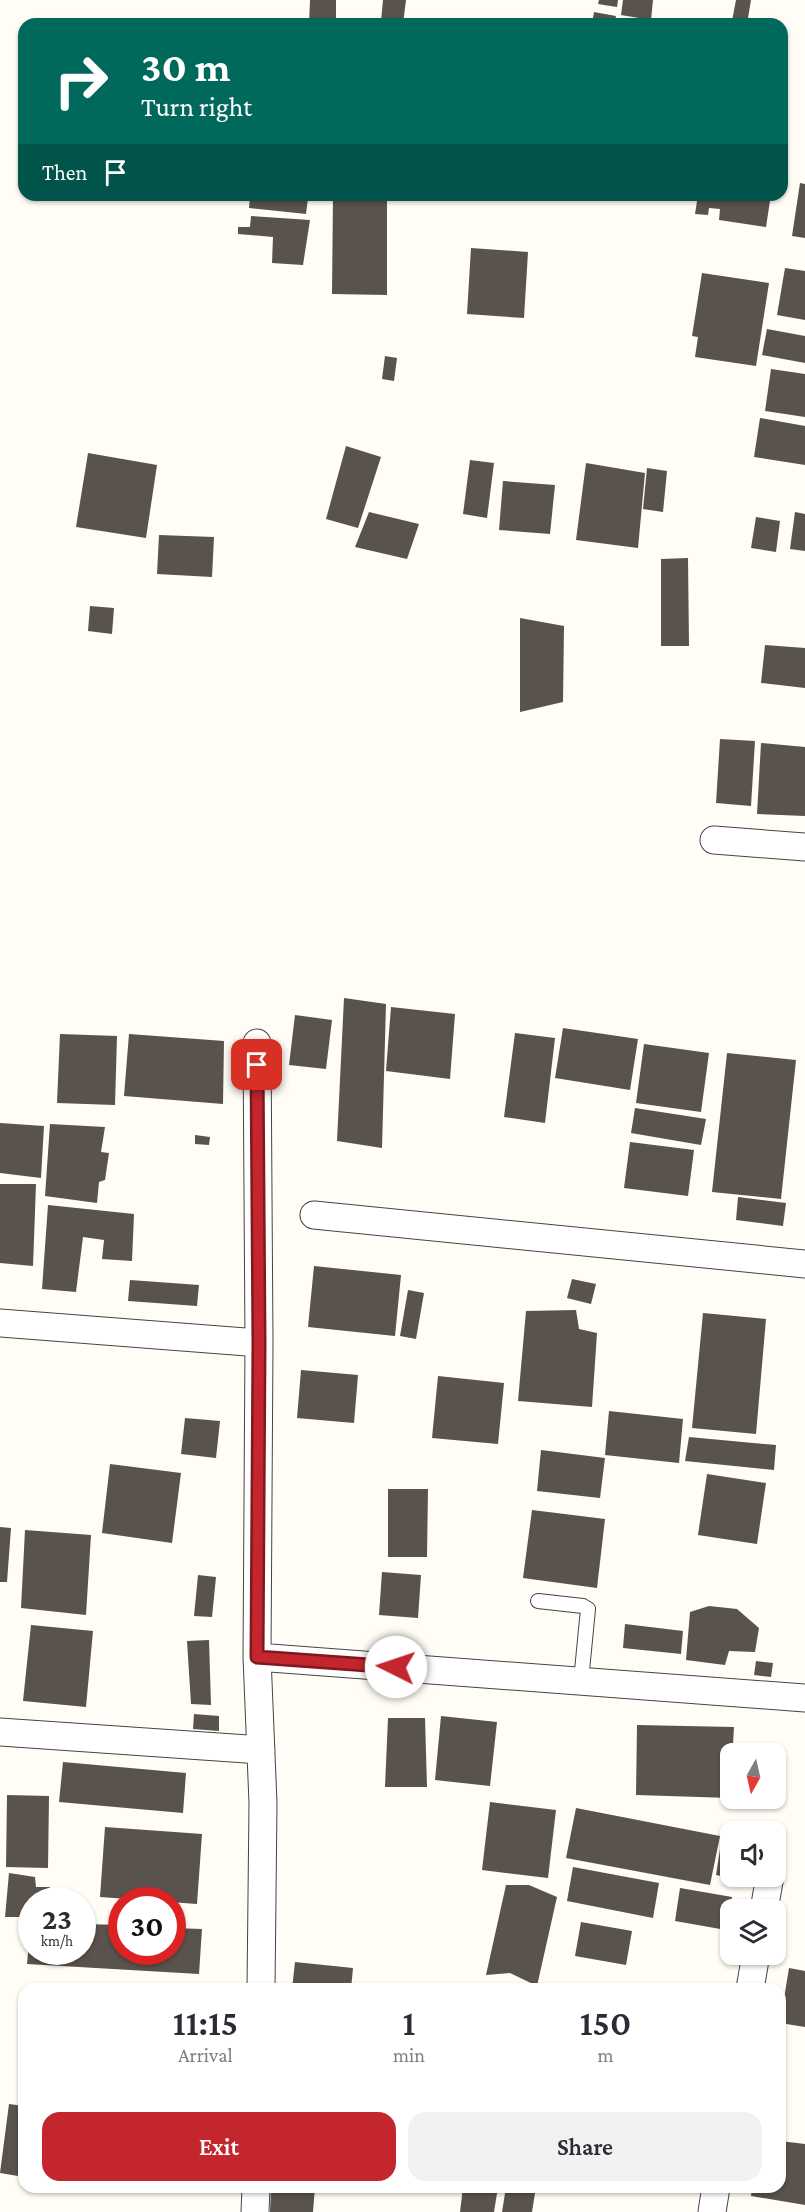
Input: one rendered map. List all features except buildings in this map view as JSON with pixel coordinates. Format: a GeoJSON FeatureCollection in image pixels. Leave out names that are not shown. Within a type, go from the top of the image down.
{"type":"FeatureCollection","features":[{"type":"Feature","properties":{"kind":"street"},"geometry":{"type":"LineString","coordinates":[[714,840],[805,847]]}},
{"type":"Feature","properties":{"kind":"street"},"geometry":{"type":"LineString","coordinates":[[257,1043],[259,1343],[257,1657],[263,1803],[261,1983]]}},
{"type":"Feature","properties":{"kind":"street"},"geometry":{"type":"LineString","coordinates":[[314,1215],[805,1264]]}},
{"type":"Feature","properties":{"kind":"street"},"geometry":{"type":"LineString","coordinates":[[0,1323],[259,1343]]}},
{"type":"Feature","properties":{"kind":"street"},"geometry":{"type":"LineString","coordinates":[[257,1657],[581,1681],[804,1693]]}},
{"type":"Feature","properties":{"kind":"street"},"geometry":{"type":"LineString","coordinates":[[0,1732],[261,1750]]}},
{"type":"Feature","properties":{"kind":"street"},"geometry":{"type":"LineString","coordinates":[[751,1983],[754,1965]]}},
{"type":"Feature","properties":{"kind":"street"},"geometry":{"type":"LineString","coordinates":[[255,2212],[256,2193]]}},
{"type":"Feature","properties":{"kind":"street"},"geometry":{"type":"LineString","coordinates":[[712,2212],[715,2193]]}},
{"type":"Feature","properties":{"kind":"lane"},"geometry":{"type":"LineString","coordinates":[[538,1601],[583,1606],[588,1609],[581,1681]]}},
{"type":"Feature","properties":{"kind":"route"},"geometry":{"type":"LineString","coordinates":[[257,1065],[259,1343],[257,1657],[396,1667]]}}]}
